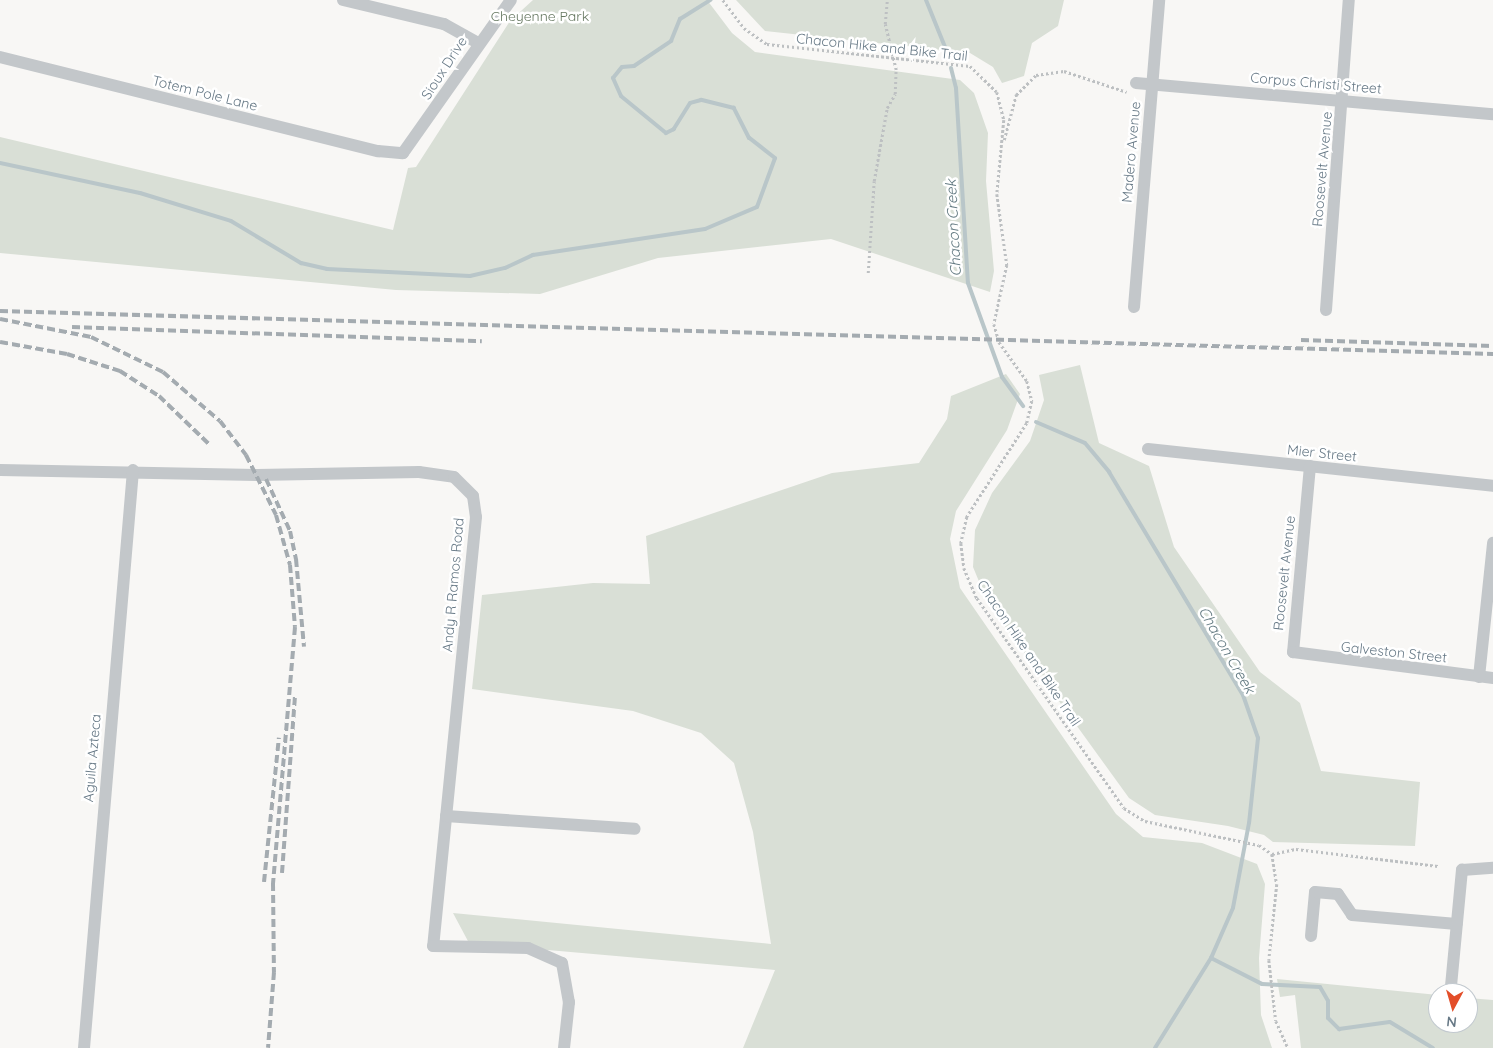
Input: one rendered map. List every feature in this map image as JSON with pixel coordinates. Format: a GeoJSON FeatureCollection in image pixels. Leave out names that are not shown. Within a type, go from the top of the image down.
{"type":"FeatureCollection","features":[{"type":"Feature","properties":{"kind":"street"},"geometry":{"type":"LineString","coordinates":[[343,0],[444,24],[478,43]]}},
{"type":"Feature","properties":{"kind":"street","name":"Sioux Drive"},"geometry":{"type":"LineString","coordinates":[[403,153],[478,43],[511,0]]}},
{"type":"Feature","properties":{"kind":"street","name":"Madero Avenue"},"geometry":{"type":"LineString","coordinates":[[1134,307],[1159,0]]}},
{"type":"Feature","properties":{"kind":"street","name":"Roosevelt Avenue"},"geometry":{"type":"LineString","coordinates":[[1326,310],[1350,0]]}},
{"type":"Feature","properties":{"kind":"street","name":"Totem Pole Lane"},"geometry":{"type":"LineString","coordinates":[[0,57],[378,151],[403,153]]}},
{"type":"Feature","properties":{"kind":"street","name":"Corpus Christi Street"},"geometry":{"type":"LineString","coordinates":[[1134,86],[1152,84],[1493,114]]}},
{"type":"Feature","properties":{"kind":"street","name":"Mier Street"},"geometry":{"type":"LineString","coordinates":[[1148,449],[1493,486]]}},
{"type":"Feature","properties":{"kind":"street","name":"Roosevelt Avenue"},"geometry":{"type":"LineString","coordinates":[[1293,652],[1310,466]]}},
{"type":"Feature","properties":{"kind":"street","name":"Andy R Ramos Road"},"geometry":{"type":"LineString","coordinates":[[0,470],[133,470],[257,475],[419,472],[454,477],[473,496],[476,516],[432,946],[528,948],[562,963],[569,1002],[564,1048]]}},
{"type":"Feature","properties":{"kind":"street","name":"Aguila Azteca"},"geometry":{"type":"LineString","coordinates":[[84,1048],[133,470]]}},
{"type":"Feature","properties":{"kind":"street"},"geometry":{"type":"LineString","coordinates":[[1479,677],[1493,543]]}},
{"type":"Feature","properties":{"kind":"street","name":"Galveston Street"},"geometry":{"type":"LineString","coordinates":[[1293,652],[1493,678]]}},
{"type":"Feature","properties":{"kind":"street"},"geometry":{"type":"LineString","coordinates":[[446,816],[635,829]]}},
{"type":"Feature","properties":{"kind":"street"},"geometry":{"type":"LineString","coordinates":[[1451,983],[1462,870],[1493,868]]}},
{"type":"Feature","properties":{"kind":"street"},"geometry":{"type":"LineString","coordinates":[[1312,936],[1315,892],[1338,894],[1352,915],[1457,924]]}},
{"type":"Feature","properties":{"kind":"path","name":"Chacon Hike and Bike Trail"},"geometry":{"type":"LineString","coordinates":[[723,0],[744,28],[767,44],[892,57],[979,70],[1001,103],[1003,141]]}},
{"type":"Feature","properties":{"kind":"path"},"geometry":{"type":"LineString","coordinates":[[868,273],[874,181],[887,108],[894,94],[892,57],[885,24],[887,0]]}},
{"type":"Feature","properties":{"kind":"path","name":"Chacon Hike and Bike Trail"},"geometry":{"type":"LineString","coordinates":[[1134,86],[1114,90],[1064,71],[1036,75],[1016,95],[1003,141],[997,194],[1007,276],[994,324],[1000,342],[1027,381],[1032,401],[1027,423],[967,518],[961,542],[964,568],[977,598],[1124,808],[1145,821],[1253,844],[1272,854]]}},
{"type":"Feature","properties":{"kind":"path"},"geometry":{"type":"LineString","coordinates":[[1288,1048],[1278,1028],[1271,978],[1270,924],[1277,884],[1272,854],[1296,849],[1438,866]]}},
{"type":"Feature","properties":{"kind":"green space","name":"Cheyenne Park"},"geometry":{"type":"Polygon","coordinates":[[[533,0],[707,0],[732,33],[755,52],[960,80],[974,93],[988,133],[986,181],[994,271],[990,292],[831,239],[658,258],[540,294],[396,290],[0,253],[0,137],[393,230],[408,168],[416,167],[510,21],[533,0]]]}},
{"type":"Feature","properties":{"kind":"green space"},"geometry":{"type":"Polygon","coordinates":[[[736,0],[1064,0],[1058,26],[1032,43],[1024,76],[1002,83],[993,67],[970,53],[765,31],[736,0]]]}},
{"type":"Feature","properties":{"kind":"green space"},"geometry":{"type":"Polygon","coordinates":[[[1080,365],[1099,443],[1149,466],[1174,547],[1260,672],[1300,703],[1321,771],[1420,782],[1415,846],[1273,842],[1264,835],[1228,826],[1155,815],[1129,798],[988,603],[973,567],[975,530],[992,493],[1030,441],[1044,400],[1039,375],[1080,365]]]}},
{"type":"Feature","properties":{"kind":"green space"},"geometry":{"type":"Polygon","coordinates":[[[1006,374],[1020,394],[1007,430],[956,511],[950,539],[960,588],[1116,814],[1143,837],[1202,843],[1257,864],[1265,884],[1259,958],[1261,1015],[1272,1048],[743,1048],[775,970],[469,943],[453,913],[771,944],[753,832],[734,763],[701,733],[633,711],[472,689],[482,595],[593,583],[650,584],[646,536],[832,473],[919,463],[947,419],[951,396],[1006,374]]]}},
{"type":"Feature","properties":{"kind":"green space"},"geometry":{"type":"Polygon","coordinates":[[[1277,979],[1428,994],[1428,1033],[1478,1033],[1478,999],[1493,1000],[1493,1048],[1301,1048],[1295,995],[1280,997],[1277,979]]]}},
{"type":"Feature","properties":{"kind":"waterway"},"geometry":{"type":"LineString","coordinates":[[0,163],[140,193],[231,221],[301,263],[327,269],[470,276],[505,268],[533,255],[705,229],[757,207],[775,158],[749,138],[734,108],[701,100],[690,103],[674,129],[666,133],[621,96],[613,78],[622,67],[634,66],[671,41],[680,19],[710,0]]}},
{"type":"Feature","properties":{"kind":"waterway","name":"Chacon Creek"},"geometry":{"type":"LineString","coordinates":[[926,0],[949,57]]}},
{"type":"Feature","properties":{"kind":"waterway","name":"Chacon Creek"},"geometry":{"type":"LineString","coordinates":[[951,68],[956,88],[968,283],[1002,377],[1023,406]]}},
{"type":"Feature","properties":{"kind":"waterway","name":"Chacon Creek"},"geometry":{"type":"LineString","coordinates":[[1036,422],[1085,443],[1109,472],[1243,695],[1258,738],[1249,823],[1233,908],[1211,958],[1155,1048]]}},
{"type":"Feature","properties":{"kind":"waterway"},"geometry":{"type":"LineString","coordinates":[[1211,958],[1262,984],[1320,987],[1328,1001],[1328,1018],[1339,1029],[1390,1022],[1433,1048]]}},
{"type":"Feature","properties":{"kind":"railway"},"geometry":{"type":"LineString","coordinates":[[0,311],[1493,354]]}},
{"type":"Feature","properties":{"kind":"railway"},"geometry":{"type":"LineString","coordinates":[[0,319],[91,337],[163,372],[220,421],[246,455],[276,515],[290,565],[295,627],[273,883],[274,972],[268,1048]]}},
{"type":"Feature","properties":{"kind":"railway"},"geometry":{"type":"LineString","coordinates":[[72,327],[482,341]]}},
{"type":"Feature","properties":{"kind":"railway"},"geometry":{"type":"LineString","coordinates":[[1301,340],[1493,346]]}},
{"type":"Feature","properties":{"kind":"railway"},"geometry":{"type":"LineString","coordinates":[[0,342],[67,354],[120,371],[159,396],[210,445]]}},
{"type":"Feature","properties":{"kind":"railway"},"geometry":{"type":"LineString","coordinates":[[266,479],[290,531],[296,559],[304,647]]}},
{"type":"Feature","properties":{"kind":"railway"},"geometry":{"type":"LineString","coordinates":[[282,873],[295,695]]}},
{"type":"Feature","properties":{"kind":"railway"},"geometry":{"type":"LineString","coordinates":[[264,882],[279,738]]}}]}
